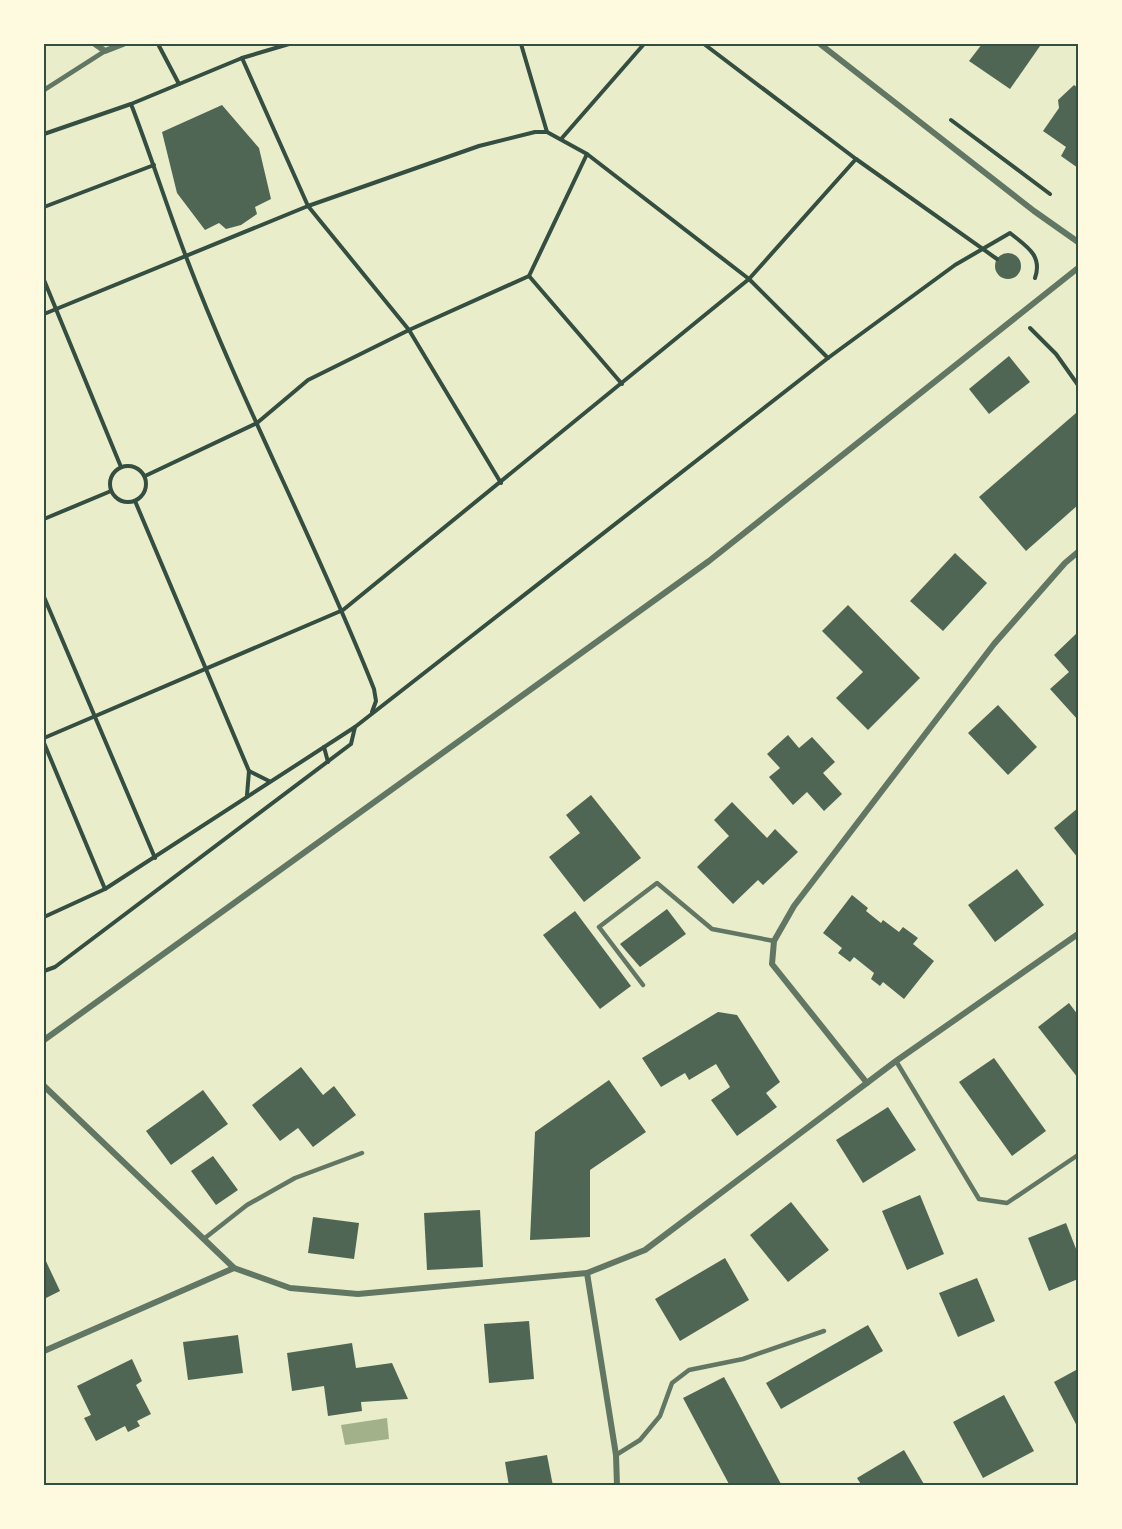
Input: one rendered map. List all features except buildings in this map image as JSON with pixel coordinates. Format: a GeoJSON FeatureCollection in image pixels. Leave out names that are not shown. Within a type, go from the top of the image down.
{"type":"FeatureCollection","features":[{"type":"Feature","properties":{"kind":"street"},"geometry":{"type":"LineString","coordinates":[[95,44],[105,51],[123,44]]}},
{"type":"Feature","properties":{"kind":"street"},"geometry":{"type":"LineString","coordinates":[[820,44],[1034,211],[1078,242]]}},
{"type":"Feature","properties":{"kind":"street"},"geometry":{"type":"LineString","coordinates":[[44,1041],[709,561],[1078,268]]}},
{"type":"Feature","properties":{"kind":"street"},"geometry":{"type":"LineString","coordinates":[[867,1083],[772,964],[774,940],[794,906],[980,662],[1065,563],[1078,552]]}},
{"type":"Feature","properties":{"kind":"street"},"geometry":{"type":"LineString","coordinates":[[44,1086],[234,1268],[290,1288],[358,1294],[587,1273],[645,1250],[896,1061],[1078,934]]}},
{"type":"Feature","properties":{"kind":"street"},"geometry":{"type":"LineString","coordinates":[[44,1351],[234,1268]]}},
{"type":"Feature","properties":{"kind":"street"},"geometry":{"type":"LineString","coordinates":[[587,1273],[616,1455],[617,1485]]}},
{"type":"Feature","properties":{"kind":"lane"},"geometry":{"type":"LineString","coordinates":[[44,90],[105,51]]}},
{"type":"Feature","properties":{"kind":"lane"},"geometry":{"type":"LineString","coordinates":[[643,985],[599,927],[657,883],[712,929],[774,940]]}},
{"type":"Feature","properties":{"kind":"lane"},"geometry":{"type":"LineString","coordinates":[[896,1061],[979,1199],[1007,1203],[1078,1155]]}},
{"type":"Feature","properties":{"kind":"lane"},"geometry":{"type":"LineString","coordinates":[[205,1238],[247,1205],[295,1178],[362,1153]]}},
{"type":"Feature","properties":{"kind":"lane"},"geometry":{"type":"LineString","coordinates":[[616,1455],[640,1440],[660,1416],[672,1383],[689,1370],[743,1359],[824,1331]]}},
{"type":"Feature","properties":{"kind":"path"},"geometry":{"type":"LineString","coordinates":[[158,44],[179,84]]}},
{"type":"Feature","properties":{"kind":"path"},"geometry":{"type":"LineString","coordinates":[[44,134],[131,104],[242,58],[289,44]]}},
{"type":"Feature","properties":{"kind":"path"},"geometry":{"type":"LineString","coordinates":[[520,44],[547,132]]}},
{"type":"Feature","properties":{"kind":"path"},"geometry":{"type":"LineString","coordinates":[[562,138],[644,44]]}},
{"type":"Feature","properties":{"kind":"path"},"geometry":{"type":"LineString","coordinates":[[704,44],[856,159],[997,259]]}},
{"type":"Feature","properties":{"kind":"path"},"geometry":{"type":"LineString","coordinates":[[242,58],[308,206],[409,330],[501,483]]}},
{"type":"Feature","properties":{"kind":"path"},"geometry":{"type":"LineString","coordinates":[[131,104],[185,254],[257,423],[343,610],[374,689],[376,701],[371,713]]}},
{"type":"Feature","properties":{"kind":"path"},"geometry":{"type":"LineString","coordinates":[[44,314],[185,254],[308,206],[479,146],[535,132],[547,132],[562,138],[587,154],[749,279],[828,358]]}},
{"type":"Feature","properties":{"kind":"path"},"geometry":{"type":"LineString","coordinates":[[145,476],[257,423],[308,380],[409,330],[529,276],[587,154]]}},
{"type":"Feature","properties":{"kind":"path"},"geometry":{"type":"LineString","coordinates":[[44,738],[343,610],[749,279],[856,159]]}},
{"type":"Feature","properties":{"kind":"path"},"geometry":{"type":"LineString","coordinates":[[44,207],[154,165]]}},
{"type":"Feature","properties":{"kind":"path"},"geometry":{"type":"LineString","coordinates":[[44,917],[105,890],[269,781],[355,728],[371,713],[828,358],[955,265],[1010,233],[1036,256],[1039,268],[1035,278],[1027,284]]}},
{"type":"Feature","properties":{"kind":"path"},"geometry":{"type":"LineString","coordinates":[[529,276],[622,384]]}},
{"type":"Feature","properties":{"kind":"path"},"geometry":{"type":"LineString","coordinates":[[44,280],[121,467]]}},
{"type":"Feature","properties":{"kind":"path"},"geometry":{"type":"LineString","coordinates":[[1018,317],[1056,354],[1078,385]]}},
{"type":"Feature","properties":{"kind":"path"},"geometry":{"type":"LineString","coordinates":[[121,467],[135,467],[145,476],[145,492],[135,501],[121,501],[111,490],[110,478],[121,467]]}},
{"type":"Feature","properties":{"kind":"path"},"geometry":{"type":"LineString","coordinates":[[44,519],[111,490]]}},
{"type":"Feature","properties":{"kind":"path"},"geometry":{"type":"LineString","coordinates":[[135,501],[249,771],[247,796]]}},
{"type":"Feature","properties":{"kind":"path"},"geometry":{"type":"LineString","coordinates":[[44,597],[93,717],[155,858]]}},
{"type":"Feature","properties":{"kind":"path"},"geometry":{"type":"LineString","coordinates":[[44,971],[55,967],[328,762],[351,744],[355,728]]}},
{"type":"Feature","properties":{"kind":"path"},"geometry":{"type":"LineString","coordinates":[[44,743],[105,890]]}},
{"type":"Feature","properties":{"kind":"path"},"geometry":{"type":"LineString","coordinates":[[324,747],[328,762]]}},
{"type":"Feature","properties":{"kind":"path"},"geometry":{"type":"LineString","coordinates":[[249,771],[269,781]]}},
{"type":"Feature","properties":{"kind":"shaded area"},"geometry":{"type":"Polygon","coordinates":[[[387,1418],[389,1439],[345,1445],[341,1425],[387,1418]]]}}]}
